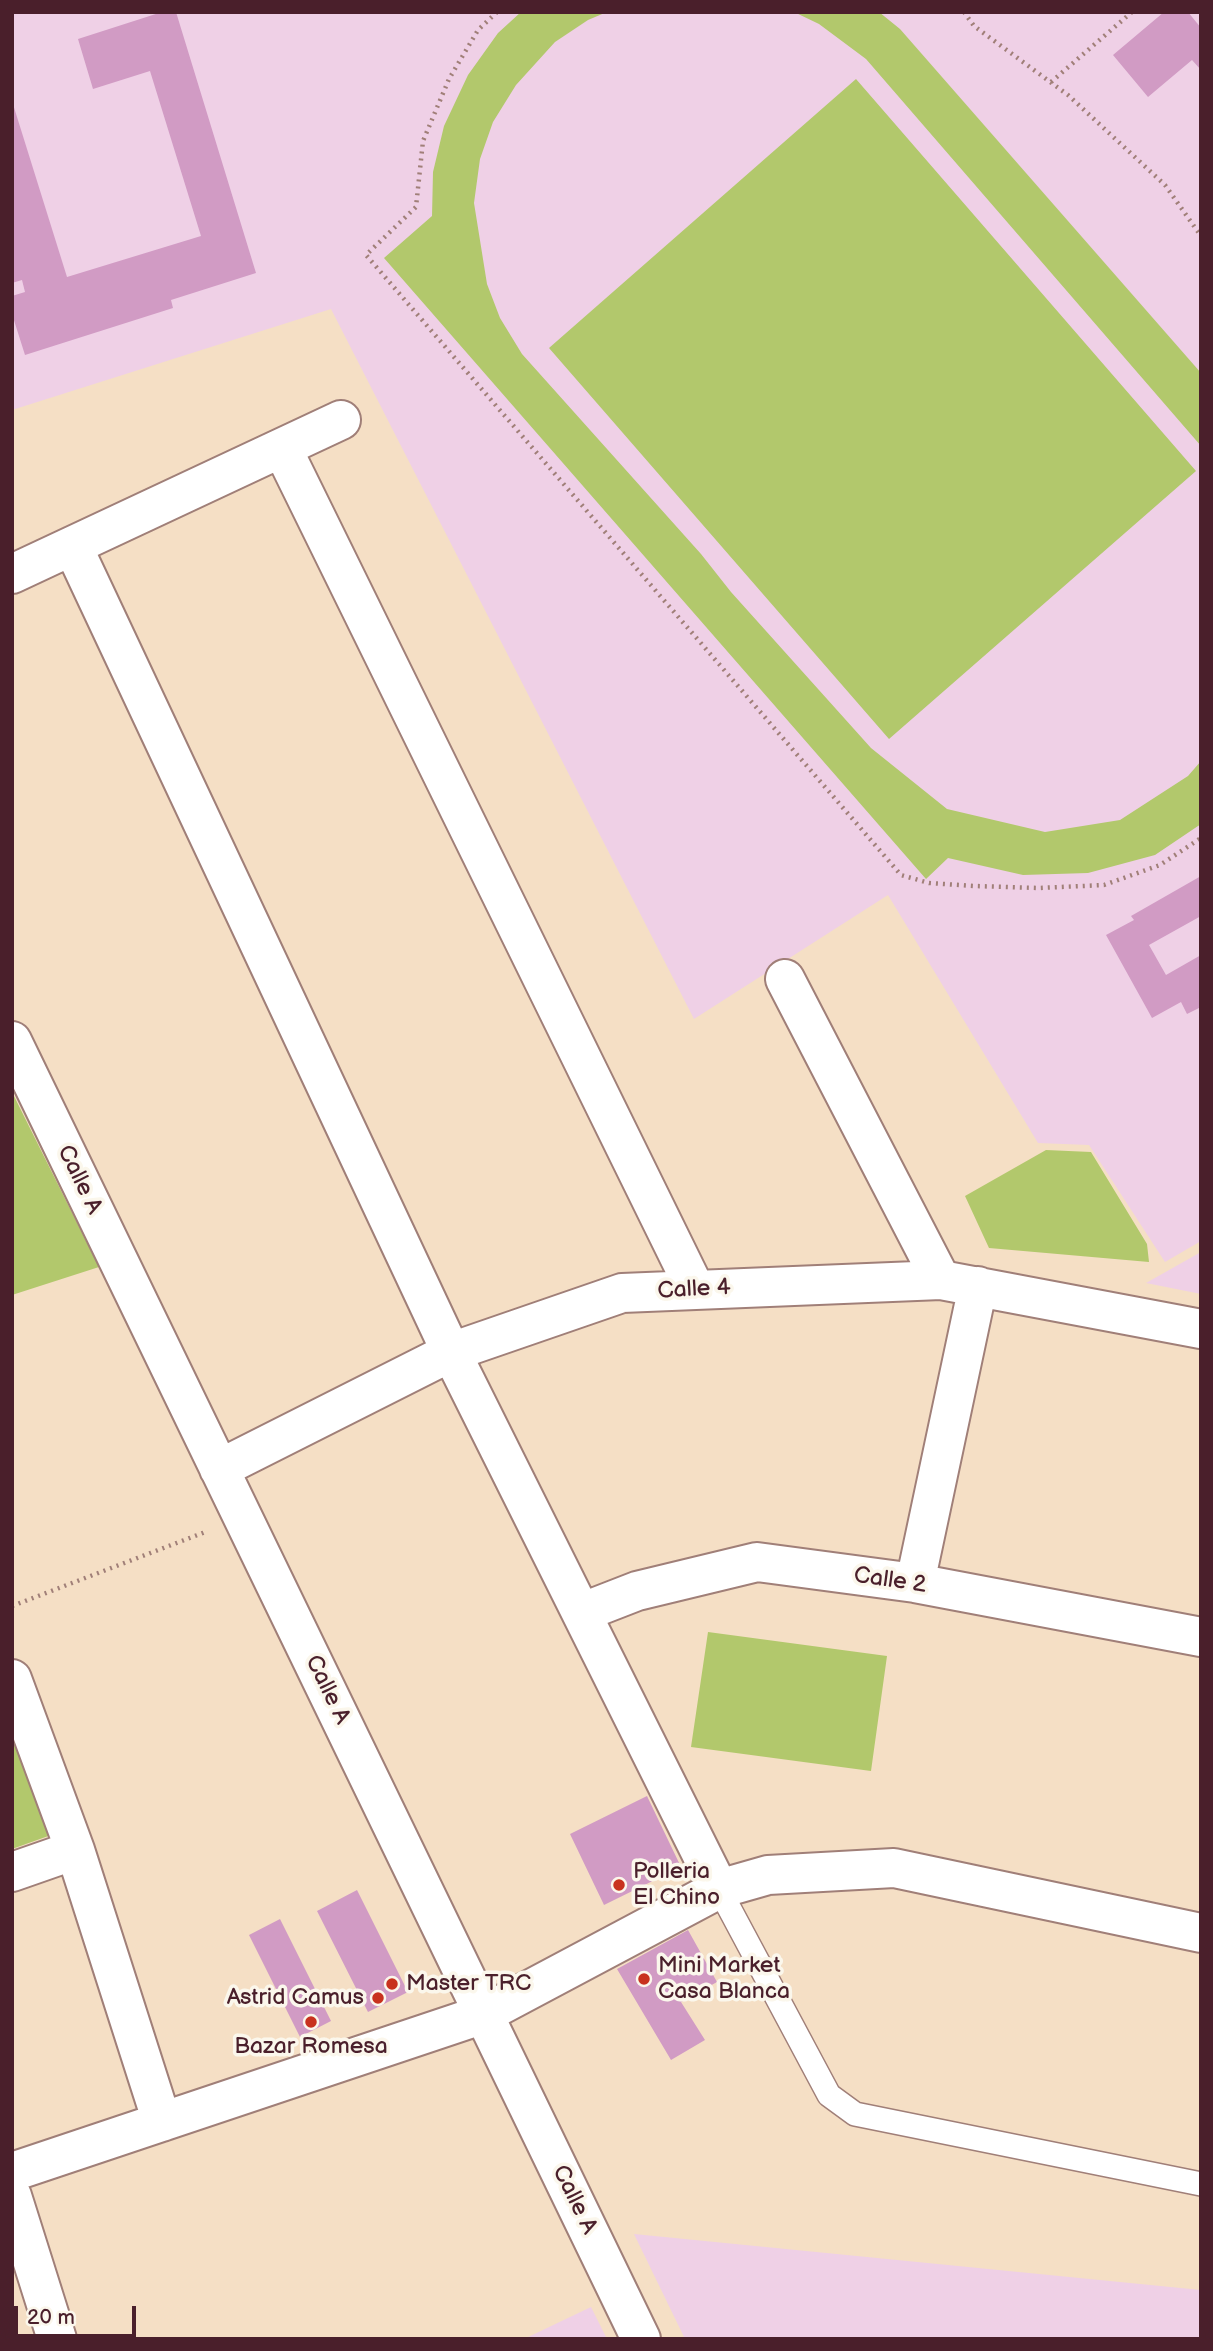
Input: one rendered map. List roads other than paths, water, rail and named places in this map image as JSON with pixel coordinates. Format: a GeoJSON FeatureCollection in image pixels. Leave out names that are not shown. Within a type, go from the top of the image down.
{"type":"FeatureCollection","features":[{"type":"Feature","properties":{"kind":"street"},"geometry":{"type":"LineString","coordinates":[[12,574],[341,420]]}},
{"type":"Feature","properties":{"kind":"street"},"geometry":{"type":"LineString","coordinates":[[282,449],[695,1289]]}},
{"type":"Feature","properties":{"kind":"street"},"geometry":{"type":"LineString","coordinates":[[73,547],[451,1352],[719,1888]]}},
{"type":"Feature","properties":{"kind":"street"},"geometry":{"type":"LineString","coordinates":[[785,979],[941,1280]]}},
{"type":"Feature","properties":{"kind":"street","name":"Calle A"},"geometry":{"type":"LineString","coordinates":[[14,1048],[641,2339]]}},
{"type":"Feature","properties":{"kind":"street","name":"Calle 4"},"geometry":{"type":"LineString","coordinates":[[219,1469],[451,1352],[622,1293],[941,1280],[1201,1329]]}},
{"type":"Feature","properties":{"kind":"street"},"geometry":{"type":"LineString","coordinates":[[915,1583],[978,1286]]}},
{"type":"Feature","properties":{"kind":"street","name":"Calle 2"},"geometry":{"type":"LineString","coordinates":[[583,1612],[637,1591],[757,1562],[915,1583],[1201,1637]]}},
{"type":"Feature","properties":{"kind":"street"},"geometry":{"type":"LineString","coordinates":[[12,1679],[75,1850],[162,2122]]}},
{"type":"Feature","properties":{"kind":"street"},"geometry":{"type":"LineString","coordinates":[[12,1872],[75,1850]]}},
{"type":"Feature","properties":{"kind":"street"},"geometry":{"type":"LineString","coordinates":[[12,2172],[484,2014],[719,1888],[768,1875],[894,1868],[1201,1933]]}},
{"type":"Feature","properties":{"kind":"street"},"geometry":{"type":"LineString","coordinates":[[12,2196],[57,2339]]}},
{"type":"Feature","properties":{"kind":"lane"},"geometry":{"type":"LineString","coordinates":[[719,1888],[829,2095],[855,2114],[1201,2184]]}},
{"type":"Feature","properties":{"kind":"place","name":"Polleria El Chino"},"geometry":{"type":"Point","coordinates":[619,1885]}},
{"type":"Feature","properties":{"kind":"place","name":"Mini Market Casa Blanca"},"geometry":{"type":"Point","coordinates":[644,1979]}},
{"type":"Feature","properties":{"kind":"place","name":"Master TRC"},"geometry":{"type":"Point","coordinates":[392,1984]}},
{"type":"Feature","properties":{"kind":"place","name":"Astrid Camus"},"geometry":{"type":"Point","coordinates":[378,1998]}},
{"type":"Feature","properties":{"kind":"place","name":"Bazar Romesa"},"geometry":{"type":"Point","coordinates":[311,2022]}}]}
